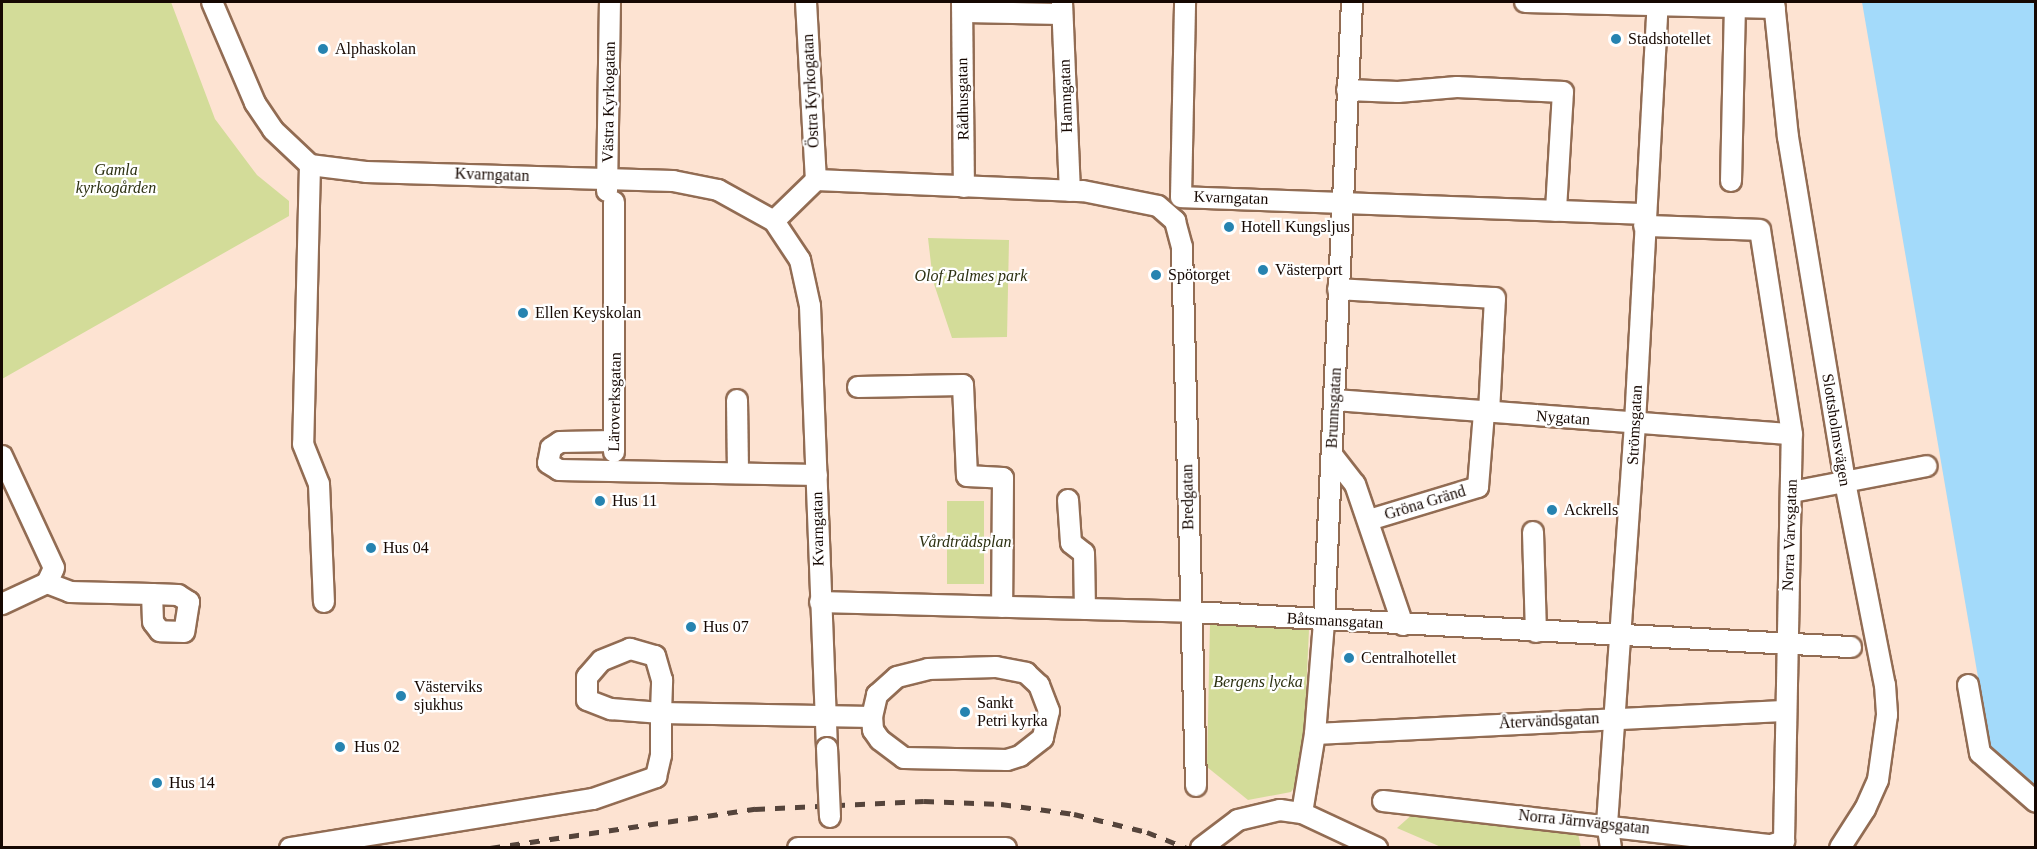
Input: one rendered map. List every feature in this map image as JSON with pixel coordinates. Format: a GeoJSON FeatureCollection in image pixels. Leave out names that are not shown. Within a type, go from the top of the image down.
{"type":"FeatureCollection","features":[{"type":"Feature","properties":{"kind":"street"},"geometry":{"type":"LineString","coordinates":[[212,2],[255,103],[281,139],[310,165],[303,444],[319,484],[324,602]]}},
{"type":"Feature","properties":{"kind":"street","name":"Västra Kyrkogatan"},"geometry":{"type":"LineString","coordinates":[[610,2],[608,179],[610,202]]}},
{"type":"Feature","properties":{"kind":"street","name":"Östra Kyrkogatan"},"geometry":{"type":"LineString","coordinates":[[806,2],[816,180]]}},
{"type":"Feature","properties":{"kind":"street"},"geometry":{"type":"LineString","coordinates":[[1181,197],[1185,2]]}},
{"type":"Feature","properties":{"kind":"street","name":"Brunnsgatan"},"geometry":{"type":"LineString","coordinates":[[1302,813],[1315,734],[1323,621],[1352,2]]}},
{"type":"Feature","properties":{"kind":"street"},"geometry":{"type":"LineString","coordinates":[[1525,2],[1774,5]]}},
{"type":"Feature","properties":{"kind":"street","name":"Strömsgatan"},"geometry":{"type":"LineString","coordinates":[[1611,848],[1607,824],[1635,423],[1657,4]]}},
{"type":"Feature","properties":{"kind":"street","name":"Slottsholmsvägen"},"geometry":{"type":"LineString","coordinates":[[1774,5],[1788,137],[1845,482],[1885,685],[1887,715],[1878,780],[1865,809],[1840,848]]}},
{"type":"Feature","properties":{"kind":"street"},"geometry":{"type":"LineString","coordinates":[[1731,181],[1734,6]]}},
{"type":"Feature","properties":{"kind":"street","name":"Rådhusgatan"},"geometry":{"type":"LineString","coordinates":[[964,187],[963,7],[1062,8]]}},
{"type":"Feature","properties":{"kind":"street","name":"Hamngatan"},"geometry":{"type":"LineString","coordinates":[[1062,8],[1070,191]]}},
{"type":"Feature","properties":{"kind":"street"},"geometry":{"type":"LineString","coordinates":[[1347,90],[1398,92],[1457,87],[1563,92],[1557,211]]}},
{"type":"Feature","properties":{"kind":"street","name":"Kvarngatan"},"geometry":{"type":"LineString","coordinates":[[310,165],[366,172],[673,181],[718,190],[774,221],[800,260],[810,306],[823,718],[827,748],[831,847]]}},
{"type":"Feature","properties":{"kind":"street"},"geometry":{"type":"LineString","coordinates":[[774,221],[816,180],[1070,191],[1146,203],[1168,213]]}},
{"type":"Feature","properties":{"kind":"street","name":"Kvarngatan"},"geometry":{"type":"LineString","coordinates":[[1168,213],[1181,197],[1557,211],[1760,230]]}},
{"type":"Feature","properties":{"kind":"street","name":"Läroverksgatan"},"geometry":{"type":"LineString","coordinates":[[610,202],[613,256],[614,470],[817,475]]}},
{"type":"Feature","properties":{"kind":"street","name":"Bredgatan"},"geometry":{"type":"LineString","coordinates":[[1168,213],[1180,232],[1182,247],[1196,786]]}},
{"type":"Feature","properties":{"kind":"street","name":"Norra Varvsgatan"},"geometry":{"type":"LineString","coordinates":[[1760,230],[1792,434],[1792,492],[1783,711],[1784,841]]}},
{"type":"Feature","properties":{"kind":"street"},"geometry":{"type":"LineString","coordinates":[[1338,289],[1495,298],[1487,413]]}},
{"type":"Feature","properties":{"kind":"street"},"geometry":{"type":"LineString","coordinates":[[858,387],[963,385],[967,476],[1003,478],[1002,607]]}},
{"type":"Feature","properties":{"kind":"street"},"geometry":{"type":"LineString","coordinates":[[737,400],[738,474]]}},
{"type":"Feature","properties":{"kind":"street","name":"Nygatan"},"geometry":{"type":"LineString","coordinates":[[1335,400],[1792,434]]}},
{"type":"Feature","properties":{"kind":"street","name":"Gröna Gränd"},"geometry":{"type":"LineString","coordinates":[[1369,520],[1478,487],[1487,413]]}},
{"type":"Feature","properties":{"kind":"street"},"geometry":{"type":"LineString","coordinates":[[614,441],[560,442],[551,448],[548,456],[553,468],[614,470]]}},
{"type":"Feature","properties":{"kind":"street"},"geometry":{"type":"LineString","coordinates":[[1332,455],[1354,484],[1369,520],[1403,625]]}},
{"type":"Feature","properties":{"kind":"street"},"geometry":{"type":"LineString","coordinates":[[2,456],[50,575],[70,592],[152,594]]}},
{"type":"Feature","properties":{"kind":"street"},"geometry":{"type":"LineString","coordinates":[[1792,492],[1927,466]]}},
{"type":"Feature","properties":{"kind":"street"},"geometry":{"type":"LineString","coordinates":[[1068,500],[1071,543],[1084,553],[1084,609]]}},
{"type":"Feature","properties":{"kind":"street"},"geometry":{"type":"LineString","coordinates":[[1533,532],[1536,632]]}},
{"type":"Feature","properties":{"kind":"street"},"geometry":{"type":"LineString","coordinates":[[2,604],[50,575]]}},
{"type":"Feature","properties":{"kind":"street","name":"Båtsmansgatan"},"geometry":{"type":"LineString","coordinates":[[820,602],[1191,612],[1323,621],[1851,647]]}},
{"type":"Feature","properties":{"kind":"street"},"geometry":{"type":"LineString","coordinates":[[974,667],[1015,669],[1026,673],[1039,685],[1049,711],[1043,738],[1026,753],[1007,760],[904,758],[880,740],[873,730],[872,717],[877,695],[897,677],[928,669],[974,667]]}},
{"type":"Feature","properties":{"kind":"street"},"geometry":{"type":"LineString","coordinates":[[1968,685],[1980,753],[2036,802]]}},
{"type":"Feature","properties":{"kind":"street","name":"Återvändsgatan"},"geometry":{"type":"LineString","coordinates":[[1315,734],[1783,711]]}},
{"type":"Feature","properties":{"kind":"street"},"geometry":{"type":"LineString","coordinates":[[290,848],[593,799],[656,777],[661,755],[661,713],[823,718],[872,717]]}},
{"type":"Feature","properties":{"kind":"street","name":"Norra Järnvägsgatan"},"geometry":{"type":"LineString","coordinates":[[1383,801],[1607,824],[1771,845],[1784,841]]}},
{"type":"Feature","properties":{"kind":"street"},"geometry":{"type":"LineString","coordinates":[[1202,848],[1250,816],[1280,810],[1302,813],[1377,848]]}},
{"type":"Feature","properties":{"kind":"street"},"geometry":{"type":"LineString","coordinates":[[798,848],[1006,848]]}},
{"type":"Feature","properties":{"kind":"green space","name":"Gamla kyrkogården"},"geometry":{"type":"Polygon","coordinates":[[[2,2],[171,2],[215,119],[257,175],[289,201],[289,216],[2,379],[2,2]]]}},
{"type":"Feature","properties":{"kind":"green space","name":"Olof Palmes park"},"geometry":{"type":"Polygon","coordinates":[[[928,238],[1009,240],[1007,337],[952,338],[933,281],[928,238]]]}},
{"type":"Feature","properties":{"kind":"green space","name":"Vårdträdsplan"},"geometry":{"type":"Polygon","coordinates":[[[947,501],[984,501],[984,584],[947,584],[947,501]]]}},
{"type":"Feature","properties":{"kind":"green space","name":"Bergens lycka"},"geometry":{"type":"Polygon","coordinates":[[[1210,623],[1309,630],[1302,776],[1291,792],[1248,800],[1207,767],[1210,623]]]}},
{"type":"Feature","properties":{"kind":"green space"},"geometry":{"type":"Polygon","coordinates":[[[1415,812],[1577,829],[1581,847],[1441,847],[1397,828],[1415,812]]]}},
{"type":"Feature","properties":{"kind":"water"},"geometry":{"type":"Polygon","coordinates":[[[1862,2],[2035,2],[2035,786],[1990,747],[1862,2]]]}},
{"type":"Feature","properties":{"kind":"railway"},"geometry":{"type":"LineString","coordinates":[[490,848],[755,809],[924,801],[1001,804],[1074,814],[1147,832],[1187,848]]}},
{"type":"Feature","properties":{"kind":"place","name":"Stadshotellet"},"geometry":{"type":"Point","coordinates":[1616,39]}},
{"type":"Feature","properties":{"kind":"place","name":"Alphaskolan"},"geometry":{"type":"Point","coordinates":[323,49]}},
{"type":"Feature","properties":{"kind":"place","name":"Hotell Kungsljus"},"geometry":{"type":"Point","coordinates":[1229,227]}},
{"type":"Feature","properties":{"kind":"place","name":"Västerport"},"geometry":{"type":"Point","coordinates":[1263,270]}},
{"type":"Feature","properties":{"kind":"place","name":"Spötorget"},"geometry":{"type":"Point","coordinates":[1156,275]}},
{"type":"Feature","properties":{"kind":"place","name":"Ellen Keyskolan"},"geometry":{"type":"Point","coordinates":[523,313]}},
{"type":"Feature","properties":{"kind":"place","name":"Hus 11"},"geometry":{"type":"Point","coordinates":[600,501]}},
{"type":"Feature","properties":{"kind":"place","name":"Ackrells"},"geometry":{"type":"Point","coordinates":[1552,510]}},
{"type":"Feature","properties":{"kind":"place","name":"Hus 04"},"geometry":{"type":"Point","coordinates":[371,548]}},
{"type":"Feature","properties":{"kind":"place","name":"Hus 07"},"geometry":{"type":"Point","coordinates":[691,627]}},
{"type":"Feature","properties":{"kind":"place","name":"Centralhotellet"},"geometry":{"type":"Point","coordinates":[1349,658]}},
{"type":"Feature","properties":{"kind":"place","name":"Västerviks sjukhus"},"geometry":{"type":"Point","coordinates":[401,696]}},
{"type":"Feature","properties":{"kind":"place","name":"Sankt Petri kyrka"},"geometry":{"type":"Point","coordinates":[965,712]}},
{"type":"Feature","properties":{"kind":"place","name":"Hus 02"},"geometry":{"type":"Point","coordinates":[340,747]}},
{"type":"Feature","properties":{"kind":"place","name":"Hus 14"},"geometry":{"type":"Point","coordinates":[157,783]}}]}
